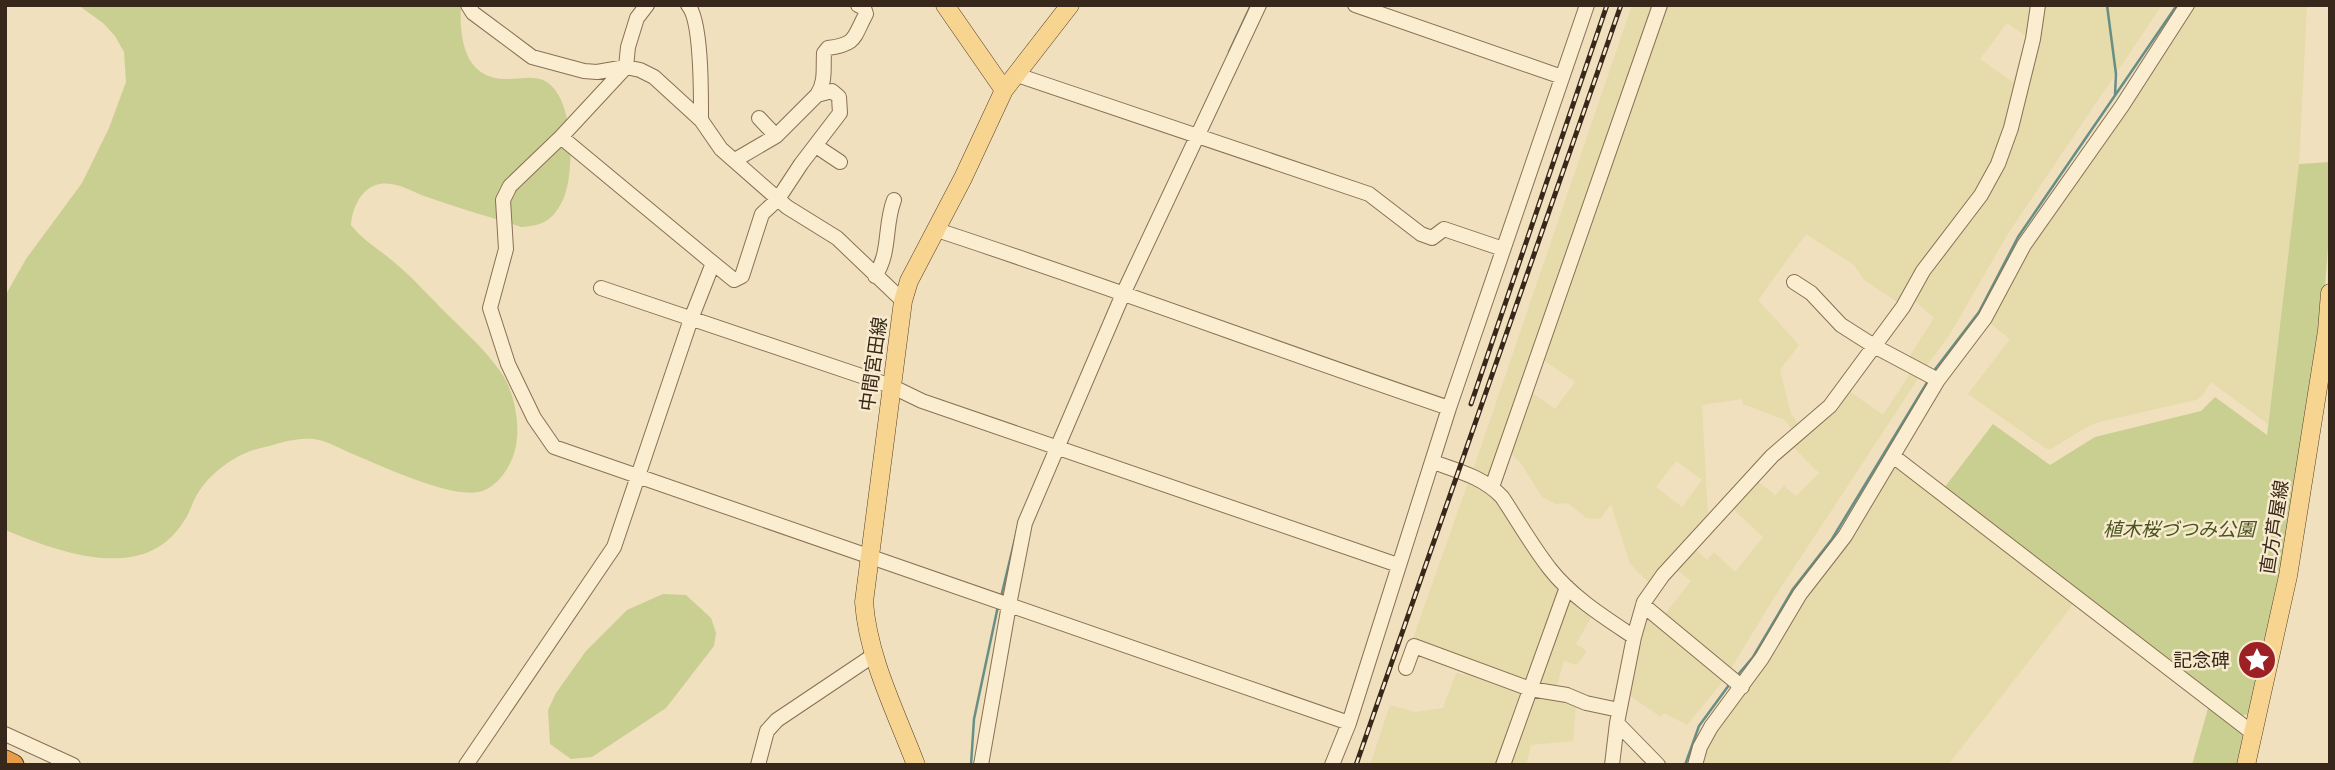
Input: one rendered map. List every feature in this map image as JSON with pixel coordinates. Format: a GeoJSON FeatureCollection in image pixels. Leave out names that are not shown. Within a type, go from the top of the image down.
{"type":"FeatureCollection","features":[{"type":"Feature","properties":{"kind":"highway"},"geometry":{"type":"LineString","coordinates":[[5,761],[13,765]]}},
{"type":"Feature","properties":{"kind":"main road"},"geometry":{"type":"LineString","coordinates":[[945,5],[1004,90]]}},
{"type":"Feature","properties":{"kind":"main road","name":"中間宮田線"},"geometry":{"type":"LineString","coordinates":[[916,765],[874,655],[864,602],[903,302],[909,281],[937,230],[1004,90],[1070,5]]}},
{"type":"Feature","properties":{"kind":"main road","name":"直方芦屋線"},"geometry":{"type":"LineString","coordinates":[[2246,765],[2288,576],[2327,331],[2330,293]]}},
{"type":"Feature","properties":{"kind":"street"},"geometry":{"type":"LineString","coordinates":[[468,5],[473,13],[532,57],[584,71],[597,72],[626,67],[640,69],[654,77],[701,120],[721,149],[778,199],[837,238],[903,302]]}},
{"type":"Feature","properties":{"kind":"street"},"geometry":{"type":"LineString","coordinates":[[647,5],[637,18],[628,47],[626,67],[561,137],[510,186],[503,200],[506,249],[490,308],[508,364],[534,418],[554,447],[1349,723]]}},
{"type":"Feature","properties":{"kind":"street"},"geometry":{"type":"LineString","coordinates":[[688,5],[694,13],[701,66],[701,120]]}},
{"type":"Feature","properties":{"kind":"street"},"geometry":{"type":"LineString","coordinates":[[735,160],[776,136],[817,95],[824,80],[824,53],[828,48],[851,42],[866,14],[864,8],[858,5]]}},
{"type":"Feature","properties":{"kind":"street"},"geometry":{"type":"LineString","coordinates":[[981,765],[1025,523],[1123,294],[1259,5]]}},
{"type":"Feature","properties":{"kind":"street"},"geometry":{"type":"LineString","coordinates":[[1355,5],[1562,77]]}},
{"type":"Feature","properties":{"kind":"street"},"geometry":{"type":"LineString","coordinates":[[1332,765],[1349,723],[1449,408],[1587,5]]}},
{"type":"Feature","properties":{"kind":"street"},"geometry":{"type":"LineString","coordinates":[[1492,487],[1660,5]]}},
{"type":"Feature","properties":{"kind":"street"},"geometry":{"type":"LineString","coordinates":[[1612,765],[1618,717],[1643,605],[1662,575],[1772,456],[1830,406],[1903,307],[1923,271],[1981,195],[1998,164],[2011,128],[2030,52],[2038,5]]}},
{"type":"Feature","properties":{"kind":"street"},"geometry":{"type":"LineString","coordinates":[[1695,765],[1700,747],[1711,727],[1742,687],[1800,594],[1845,536],[1938,380],[1985,318],[2024,245],[2122,106],[2187,5]]}},
{"type":"Feature","properties":{"kind":"street"},"geometry":{"type":"LineString","coordinates":[[1017,75],[1369,194],[1422,234],[1432,238],[1444,229],[1503,249]]}},
{"type":"Feature","properties":{"kind":"street"},"geometry":{"type":"LineString","coordinates":[[561,137],[734,280],[742,276],[762,214],[778,199],[840,113],[839,97],[832,91],[817,95]]}},
{"type":"Feature","properties":{"kind":"street"},"geometry":{"type":"LineString","coordinates":[[759,118],[776,136]]}},
{"type":"Feature","properties":{"kind":"street"},"geometry":{"type":"LineString","coordinates":[[816,146],[840,162]]}},
{"type":"Feature","properties":{"kind":"street"},"geometry":{"type":"LineString","coordinates":[[875,276],[886,254],[888,216],[894,200]]}},
{"type":"Feature","properties":{"kind":"street"},"geometry":{"type":"LineString","coordinates":[[937,230],[1449,408]]}},
{"type":"Feature","properties":{"kind":"street"},"geometry":{"type":"LineString","coordinates":[[466,765],[614,547],[691,318],[713,263]]}},
{"type":"Feature","properties":{"kind":"street"},"geometry":{"type":"LineString","coordinates":[[1794,282],[1811,293],[1840,326],[1938,380]]}},
{"type":"Feature","properties":{"kind":"street"},"geometry":{"type":"LineString","coordinates":[[601,288],[891,386],[922,401],[1398,565]]}},
{"type":"Feature","properties":{"kind":"street"},"geometry":{"type":"LineString","coordinates":[[1893,456],[2254,734]]}},
{"type":"Feature","properties":{"kind":"street"},"geometry":{"type":"LineString","coordinates":[[1433,462],[1474,476],[1492,487],[1502,497],[1550,569],[1567,587],[1592,609],[1634,636]]}},
{"type":"Feature","properties":{"kind":"street"},"geometry":{"type":"LineString","coordinates":[[1503,765],[1567,587]]}},
{"type":"Feature","properties":{"kind":"street"},"geometry":{"type":"LineString","coordinates":[[1643,605],[1742,687]]}},
{"type":"Feature","properties":{"kind":"street"},"geometry":{"type":"LineString","coordinates":[[1406,668],[1414,646],[1530,689],[1567,695],[1618,717],[1658,765]]}},
{"type":"Feature","properties":{"kind":"street"},"geometry":{"type":"LineString","coordinates":[[758,765],[767,731],[777,720],[874,655]]}},
{"type":"Feature","properties":{"kind":"street"},"geometry":{"type":"LineString","coordinates":[[5,734],[73,765]]}},
{"type":"Feature","properties":{"kind":"shaded area"},"geometry":{"type":"Polygon","coordinates":[[[1632,5],[2162,5],[2009,232],[1950,334],[1772,601],[1724,680],[1687,725],[1664,713],[1661,717],[1630,696],[1649,601],[1665,614],[1691,581],[1675,568],[1657,589],[1648,582],[1630,564],[1611,504],[1600,519],[1586,518],[1568,503],[1556,504],[1542,497],[1520,462],[1510,453],[1491,480],[1473,470],[1632,5]],[[2007,23],[1980,59],[2013,82],[2026,36],[2007,23]],[[1806,234],[1758,300],[1799,345],[1780,370],[1791,414],[1799,425],[1827,400],[1838,383],[1883,415],[1912,371],[1904,365],[1934,318],[1914,300],[1899,303],[1864,280],[1854,265],[1806,234]],[[1542,359],[1531,392],[1555,409],[1575,382],[1542,359]],[[1742,399],[1702,405],[1708,516],[1769,450],[1792,430],[1785,420],[1743,404],[1742,399]],[[1792,446],[1756,480],[1775,495],[1784,486],[1796,496],[1819,473],[1792,446]],[[1676,461],[1656,487],[1682,507],[1702,480],[1676,461]],[[1732,508],[1694,548],[1707,560],[1714,552],[1735,572],[1763,537],[1732,508]]]}},
{"type":"Feature","properties":{"kind":"shaded area"},"geometry":{"type":"Polygon","coordinates":[[[2193,5],[2307,5],[2299,164],[2268,424],[2211,382],[2203,395],[2196,400],[2099,422],[2047,449],[1968,394],[2010,339],[1988,322],[2024,255],[2193,5]]]}},
{"type":"Feature","properties":{"kind":"shaded area"},"geometry":{"type":"Polygon","coordinates":[[[1894,464],[2074,603],[1948,765],[1700,765],[1703,752],[1803,595],[1894,464]]]}},
{"type":"Feature","properties":{"kind":"shaded area"},"geometry":{"type":"Polygon","coordinates":[[[1469,480],[1488,489],[1593,614],[1576,644],[1587,651],[1577,665],[1564,661],[1554,696],[1576,703],[1573,741],[1531,745],[1526,765],[1370,765],[1390,705],[1415,712],[1443,708],[1456,673],[1464,675],[1469,662],[1412,641],[1469,480]]]}},
{"type":"Feature","properties":{"kind":"green space"},"geometry":{"type":"Polygon","coordinates":[[[78,5],[461,5],[464,44],[474,65],[482,73],[494,78],[537,78],[555,90],[562,103],[570,136],[569,172],[563,200],[546,221],[521,227],[386,183],[373,186],[363,194],[356,206],[351,225],[390,258],[467,333],[507,382],[516,411],[517,441],[510,463],[497,482],[478,492],[450,490],[394,472],[326,442],[300,439],[243,454],[225,464],[203,485],[186,518],[167,541],[147,552],[124,558],[100,558],[50,547],[5,530],[5,296],[26,259],[82,183],[109,128],[126,82],[124,52],[115,36],[103,23],[78,5]]]}},
{"type":"Feature","properties":{"kind":"green space","name":"植木桜づつみ公園"},"geometry":{"type":"Polygon","coordinates":[[[2330,162],[2330,222],[2322,323],[2284,570],[2250,714],[2239,716],[1944,488],[1993,424],[2050,465],[2095,437],[2201,411],[2215,397],[2267,435],[2299,164],[2330,162]]]}},
{"type":"Feature","properties":{"kind":"green space"},"geometry":{"type":"Polygon","coordinates":[[[663,594],[686,595],[711,618],[716,633],[714,646],[666,708],[592,757],[571,759],[550,744],[548,710],[556,693],[586,651],[627,610],[663,594]]]}},
{"type":"Feature","properties":{"kind":"green space"},"geometry":{"type":"Polygon","coordinates":[[[2209,705],[2243,734],[2241,765],[2192,765],[2209,705]]]}},
{"type":"Feature","properties":{"kind":"waterway"},"geometry":{"type":"LineString","coordinates":[[1229,52],[1251,5]]}},
{"type":"Feature","properties":{"kind":"waterway"},"geometry":{"type":"LineString","coordinates":[[2107,5],[2116,74],[2115,95]]}},
{"type":"Feature","properties":{"kind":"waterway"},"geometry":{"type":"LineString","coordinates":[[1933,372],[1979,312],[2018,237],[2177,5]]}},
{"type":"Feature","properties":{"kind":"waterway"},"geometry":{"type":"LineString","coordinates":[[1736,677],[1753,657],[1793,589],[1832,539],[1928,381]]}},
{"type":"Feature","properties":{"kind":"waterway"},"geometry":{"type":"LineString","coordinates":[[1001,597],[1020,518]]}},
{"type":"Feature","properties":{"kind":"waterway"},"geometry":{"type":"LineString","coordinates":[[971,765],[974,719],[998,606]]}},
{"type":"Feature","properties":{"kind":"waterway"},"geometry":{"type":"LineString","coordinates":[[1685,765],[1699,726],[1729,685]]}},
{"type":"Feature","properties":{"kind":"railway"},"geometry":{"type":"LineString","coordinates":[[1471,404],[1607,5]]}},
{"type":"Feature","properties":{"kind":"railway"},"geometry":{"type":"LineString","coordinates":[[1356,765],[1621,5]]}},
{"type":"Feature","properties":{"kind":"place","name":"記念碑"},"geometry":{"type":"Point","coordinates":[2257,660]}}]}
